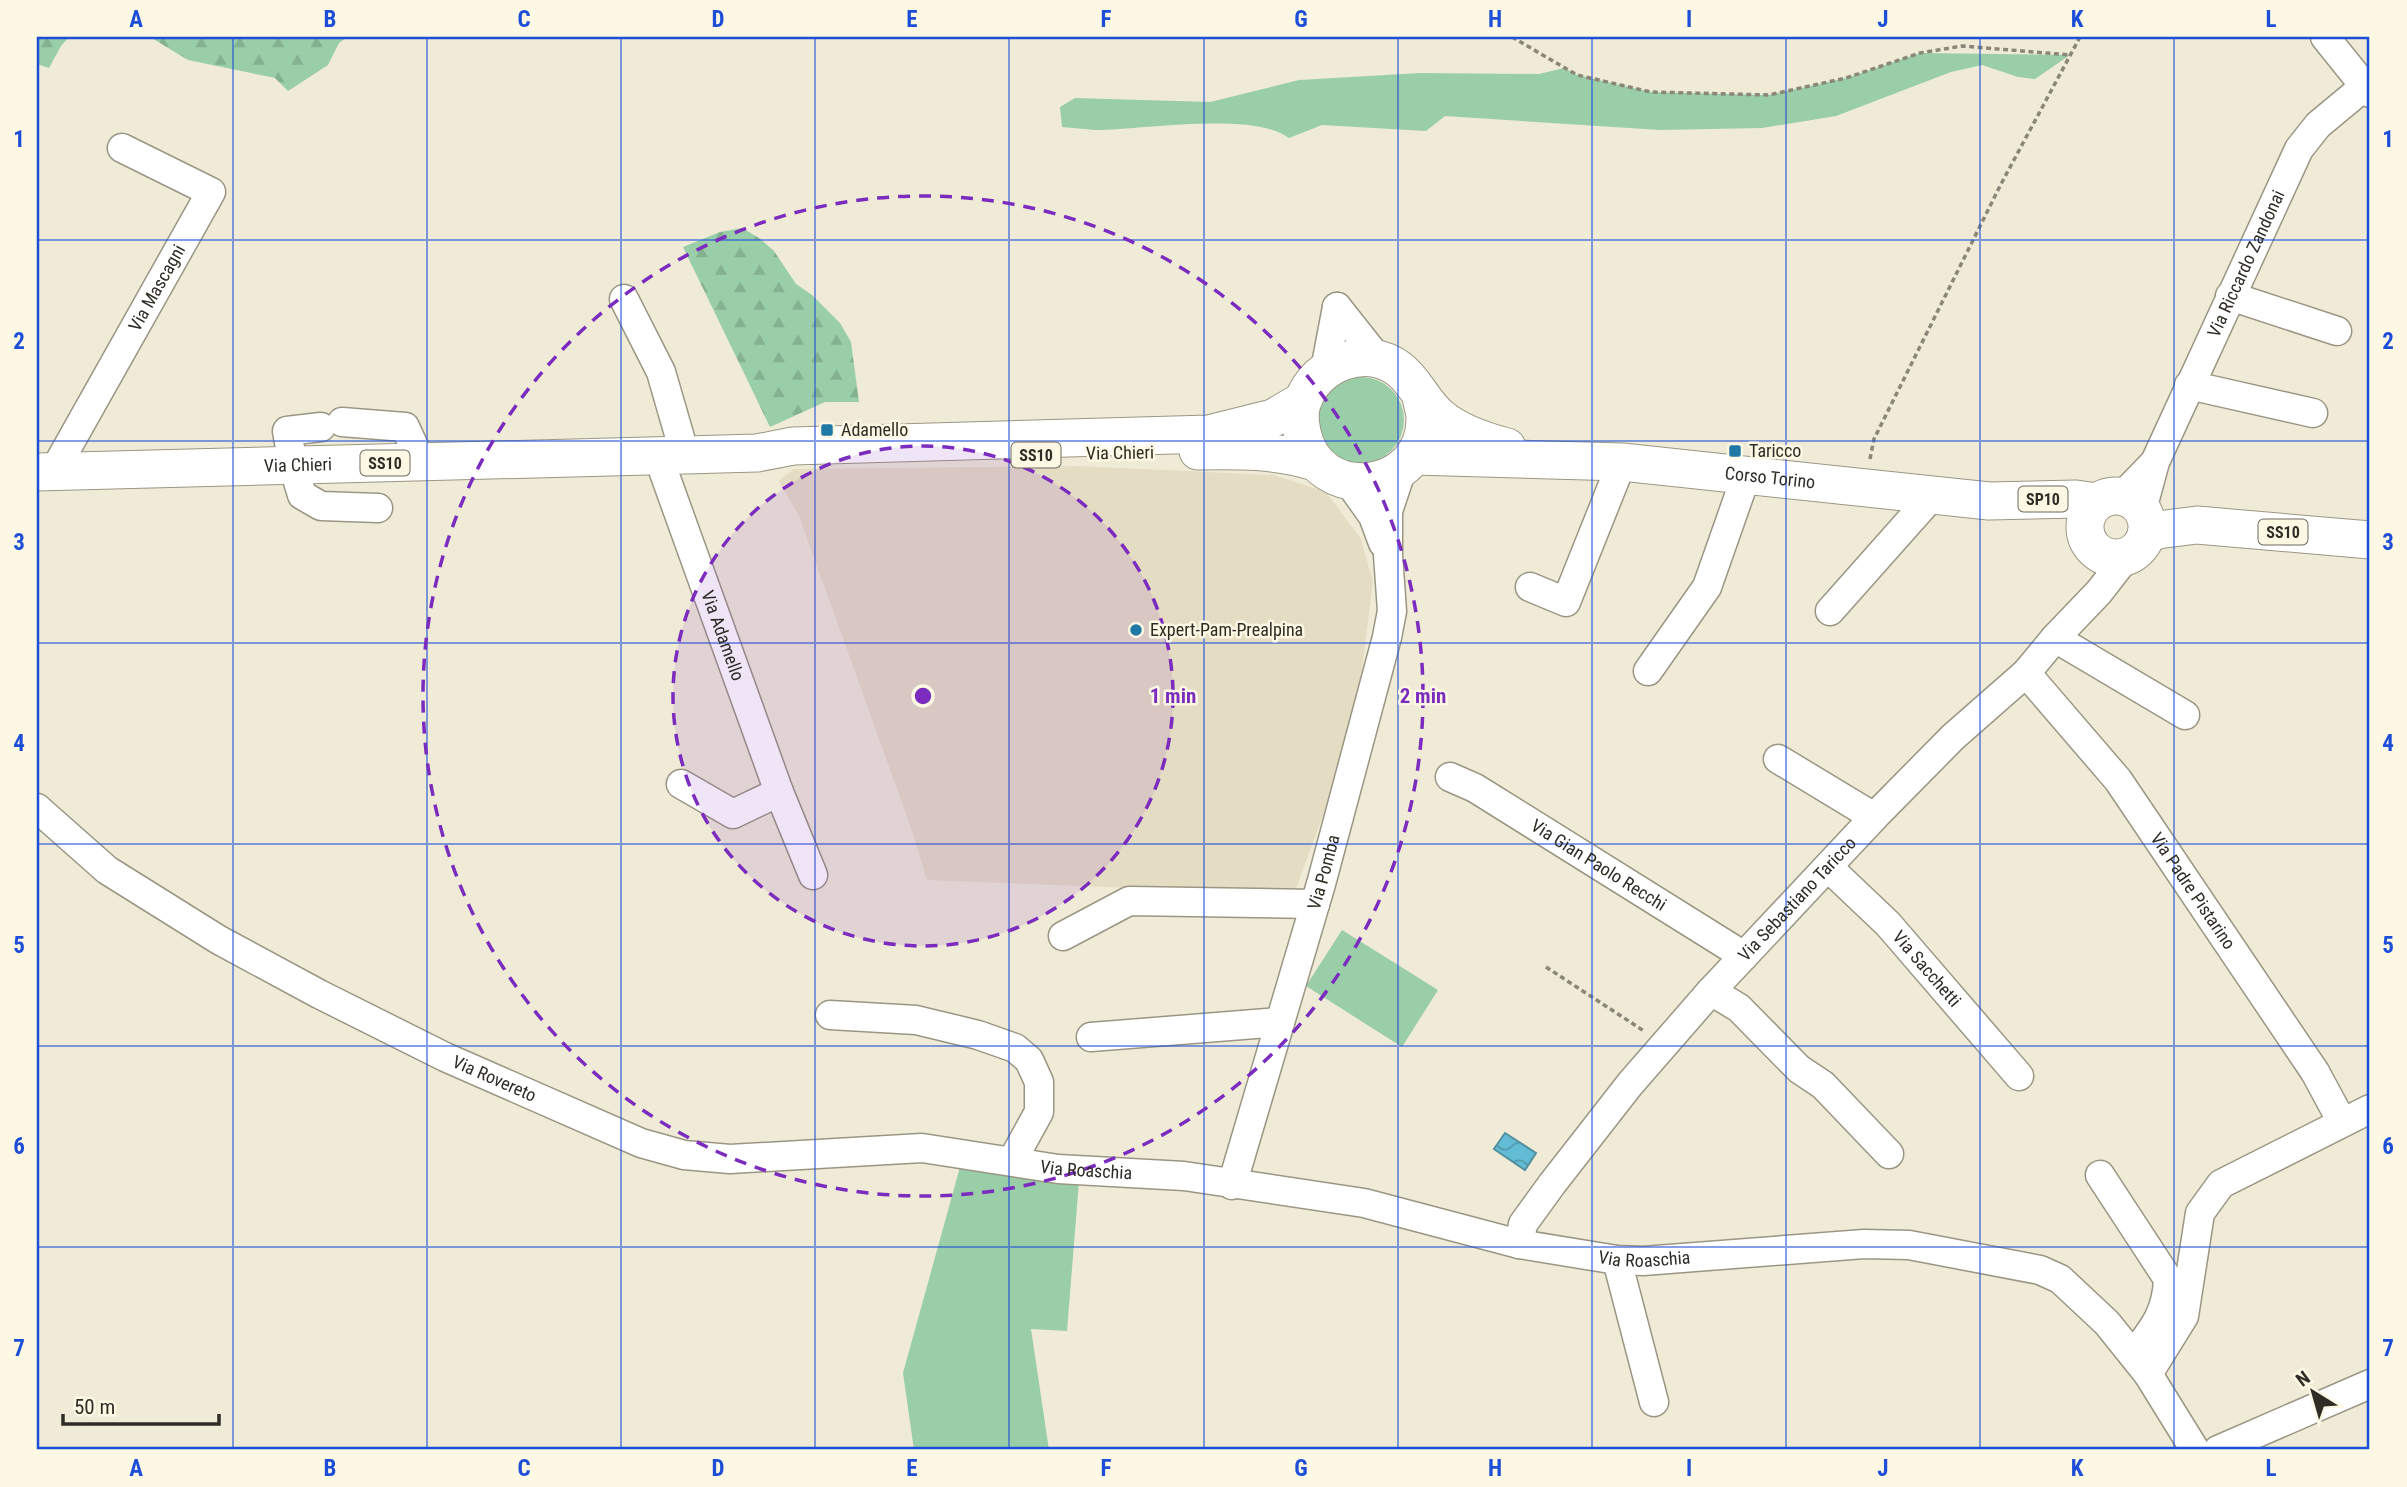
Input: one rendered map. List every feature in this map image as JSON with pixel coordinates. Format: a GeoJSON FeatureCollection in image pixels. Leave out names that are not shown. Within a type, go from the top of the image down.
{"type":"FeatureCollection","features":[{"type":"Feature","properties":{"kind":"main road"},"geometry":{"type":"LineString","coordinates":[[1325,370],[1341,361],[1360,358],[1379,360],[1404,374],[1441,418],[1477,439],[1549,458]]}},
{"type":"Feature","properties":{"kind":"main road","name":"Via Chieri"},"geometry":{"type":"LineString","coordinates":[[46,472],[421,462],[670,463],[793,446],[1209,434],[1273,418],[1302,401],[1311,384],[1325,370]]}},
{"type":"Feature","properties":{"kind":"main road"},"geometry":{"type":"LineString","coordinates":[[1348,481],[1366,483],[1385,479],[1408,462],[1423,437],[1425,417],[1421,397]]}},
{"type":"Feature","properties":{"kind":"main road"},"geometry":{"type":"LineString","coordinates":[[1302,401],[1300,423],[1304,444],[1315,462]]}},
{"type":"Feature","properties":{"kind":"main road","name":"Via Chieri"},"geometry":{"type":"LineString","coordinates":[[745,453],[790,460],[1239,450],[1293,455],[1315,462],[1330,474],[1348,481]]}},
{"type":"Feature","properties":{"kind":"main road","name":"Corso Torino"},"geometry":{"type":"LineString","coordinates":[[1549,458],[1622,462],[1989,501],[2067,523],[2120,531],[2176,516],[2197,525],[2370,540]]}},
{"type":"Feature","properties":{"kind":"main road"},"geometry":{"type":"LineString","coordinates":[[1408,462],[1549,458]]}},
{"type":"Feature","properties":{"kind":"street"},"geometry":{"type":"LineString","coordinates":[[2325,37],[2367,90]]}},
{"type":"Feature","properties":{"kind":"street","name":"Via Riccardo Zandonai"},"geometry":{"type":"LineString","coordinates":[[2120,531],[2155,462],[2299,149],[2318,125],[2367,90]]}},
{"type":"Feature","properties":{"kind":"street","name":"Via Mascagni"},"geometry":{"type":"LineString","coordinates":[[46,472],[211,192],[122,148]]}},
{"type":"Feature","properties":{"kind":"street"},"geometry":{"type":"LineString","coordinates":[[2230,296],[2337,331]]}},
{"type":"Feature","properties":{"kind":"street"},"geometry":{"type":"LineString","coordinates":[[624,299],[661,372],[670,463],[656,498],[673,551]]}},
{"type":"Feature","properties":{"kind":"street"},"geometry":{"type":"LineString","coordinates":[[1325,370],[1337,307],[1379,360]]}},
{"type":"Feature","properties":{"kind":"street"},"geometry":{"type":"LineString","coordinates":[[2189,385],[2313,413]]}},
{"type":"Feature","properties":{"kind":"street"},"geometry":{"type":"LineString","coordinates":[[378,508],[321,506],[302,495],[287,431],[331,424],[405,427],[421,462]]}},
{"type":"Feature","properties":{"kind":"street","name":"Via Pomba"},"geometry":{"type":"LineString","coordinates":[[1232,1185],[1315,904],[1387,637],[1392,611],[1388,511],[1408,462]]}},
{"type":"Feature","properties":{"kind":"street"},"geometry":{"type":"LineString","coordinates":[[1530,587],[1566,602],[1622,462]]}},
{"type":"Feature","properties":{"kind":"street","name":"Via Adamello"},"geometry":{"type":"LineString","coordinates":[[670,463],[779,792],[813,875]]}},
{"type":"Feature","properties":{"kind":"street"},"geometry":{"type":"LineString","coordinates":[[1648,671],[1707,587],[1746,475]]}},
{"type":"Feature","properties":{"kind":"street","name":"Via Pomba"},"geometry":{"type":"LineString","coordinates":[[1348,481],[1373,516],[1388,555]]}},
{"type":"Feature","properties":{"kind":"street"},"geometry":{"type":"LineString","coordinates":[[1830,611],[1933,495]]}},
{"type":"Feature","properties":{"kind":"street","name":"Via Sebastiano Taricco"},"geometry":{"type":"LineString","coordinates":[[1519,1244],[1523,1224],[1552,1184],[1630,1084],[1711,991],[1953,737],[2026,673],[2055,638],[2120,531]]}},
{"type":"Feature","properties":{"kind":"street"},"geometry":{"type":"LineString","coordinates":[[2055,638],[2185,715]]}},
{"type":"Feature","properties":{"kind":"street","name":"Via Padre Pistarino"},"geometry":{"type":"LineString","coordinates":[[2026,673],[2118,780],[2315,1072],[2342,1122]]}},
{"type":"Feature","properties":{"kind":"street"},"geometry":{"type":"LineString","coordinates":[[1778,759],[1874,817]]}},
{"type":"Feature","properties":{"kind":"street","name":"Via Gian Paolo Recchi"},"geometry":{"type":"LineString","coordinates":[[1450,777],[1475,788],[1744,956]]}},
{"type":"Feature","properties":{"kind":"street"},"geometry":{"type":"LineString","coordinates":[[681,784],[733,814],[779,792]]}},
{"type":"Feature","properties":{"kind":"street","name":"Via Rovereto"},"geometry":{"type":"LineString","coordinates":[[37,808],[107,870],[219,940],[319,995],[445,1057],[641,1143],[684,1156],[730,1159],[922,1148],[1012,1161]]}},
{"type":"Feature","properties":{"kind":"street","name":"Via Sacchetti"},"geometry":{"type":"LineString","coordinates":[[1828,867],[1888,924],[2019,1076]]}},
{"type":"Feature","properties":{"kind":"street"},"geometry":{"type":"LineString","coordinates":[[1063,936],[1129,901],[1315,904]]}},
{"type":"Feature","properties":{"kind":"street"},"geometry":{"type":"LineString","coordinates":[[1711,991],[1739,1008],[1799,1069],[1823,1085],[1889,1154]]}},
{"type":"Feature","properties":{"kind":"street"},"geometry":{"type":"LineString","coordinates":[[830,1015],[916,1020],[978,1035],[1015,1048],[1029,1060],[1039,1082],[1039,1112],[1012,1161]]}},
{"type":"Feature","properties":{"kind":"street"},"geometry":{"type":"LineString","coordinates":[[1091,1037],[1280,1022]]}},
{"type":"Feature","properties":{"kind":"street"},"geometry":{"type":"LineString","coordinates":[[2140,1364],[2184,1316],[2200,1213],[2221,1184],[2370,1109]]}},
{"type":"Feature","properties":{"kind":"street","name":"Via Roaschia"},"geometry":{"type":"LineString","coordinates":[[1012,1161],[1058,1169],[1184,1176],[1364,1203],[1519,1244],[1617,1260],[1643,1261],[1864,1244],[1909,1245],[2040,1270],[2060,1279],[2107,1323],[2140,1364],[2195,1450]]}},
{"type":"Feature","properties":{"kind":"street"},"geometry":{"type":"LineString","coordinates":[[2100,1175],[2168,1279],[2167,1299],[2140,1364]]}},
{"type":"Feature","properties":{"kind":"street"},"geometry":{"type":"LineString","coordinates":[[1617,1260],[1654,1402]]}},
{"type":"Feature","properties":{"kind":"street"},"geometry":{"type":"LineString","coordinates":[[2218,1450],[2370,1384]]}},
{"type":"Feature","properties":{"kind":"path"},"geometry":{"type":"LineString","coordinates":[[1512,37],[1577,75],[1651,92],[1769,95],[1846,78],[1920,53],[1962,46],[2070,55]]}},
{"type":"Feature","properties":{"kind":"path"},"geometry":{"type":"LineString","coordinates":[[1864,488],[1874,439],[2001,184],[2080,37]]}},
{"type":"Feature","properties":{"kind":"path"},"geometry":{"type":"LineString","coordinates":[[1546,967],[1664,1045]]}},
{"type":"Feature","properties":{"kind":"shaded area"},"geometry":{"type":"Polygon","coordinates":[[[1079,466],[1274,475],[1326,492],[1361,539],[1373,582],[1354,731],[1294,894],[927,880],[910,825],[799,516],[779,481],[794,469],[1079,466]]]}},
{"type":"Feature","properties":{"kind":"green space"},"geometry":{"type":"Polygon","coordinates":[[[37,37],[69,37],[49,68],[37,64],[37,37]]]}},
{"type":"Feature","properties":{"kind":"green space"},"geometry":{"type":"Polygon","coordinates":[[[150,37],[347,37],[339,43],[328,65],[288,91],[275,78],[188,60],[150,37]]]}},
{"type":"Feature","properties":{"kind":"green space"},"geometry":{"type":"Polygon","coordinates":[[[1920,53],[2070,55],[2035,79],[2018,77],[1982,65],[1951,72],[1836,116],[1762,128],[1660,130],[1445,116],[1426,131],[1322,125],[1289,138],[1273,130],[1250,125],[1196,124],[1095,130],[1062,127],[1060,107],[1075,98],[1210,102],[1299,80],[1420,73],[1539,74],[1564,68],[1577,75],[1651,92],[1769,95],[1846,78],[1920,53]]]}},
{"type":"Feature","properties":{"kind":"green space"},"geometry":{"type":"Polygon","coordinates":[[[742,228],[774,251],[796,284],[812,295],[840,323],[851,342],[859,402],[825,402],[770,427],[683,247],[720,232],[742,228]]]}},
{"type":"Feature","properties":{"kind":"green space"},"geometry":{"type":"Polygon","coordinates":[[[1361,377],[1378,380],[1392,389],[1401,403],[1404,420],[1401,437],[1392,451],[1378,460],[1361,463],[1344,460],[1330,451],[1321,437],[1318,420],[1321,403],[1330,389],[1344,380],[1361,377]]]}},
{"type":"Feature","properties":{"kind":"green space"},"geometry":{"type":"Polygon","coordinates":[[[1342,930],[1438,990],[1402,1047],[1306,986],[1342,930]]]}},
{"type":"Feature","properties":{"kind":"green space"},"geometry":{"type":"Polygon","coordinates":[[[960,1167],[1021,1178],[1079,1181],[1067,1331],[1031,1329],[1049,1450],[914,1450],[903,1373],[960,1167]]]}},
{"type":"Feature","properties":{"kind":"water"},"geometry":{"type":"Polygon","coordinates":[[[1505,1133],[1536,1153],[1525,1170],[1494,1149],[1505,1133]]]}},
{"type":"Feature","properties":{"kind":"place","name":"Adamello"},"geometry":{"type":"Point","coordinates":[827,430]}},
{"type":"Feature","properties":{"kind":"place","name":"Taricco"},"geometry":{"type":"Point","coordinates":[1735,451]}},
{"type":"Feature","properties":{"kind":"place","name":"Expert-Pam-Prealpina"},"geometry":{"type":"Point","coordinates":[1136,630]}}]}
